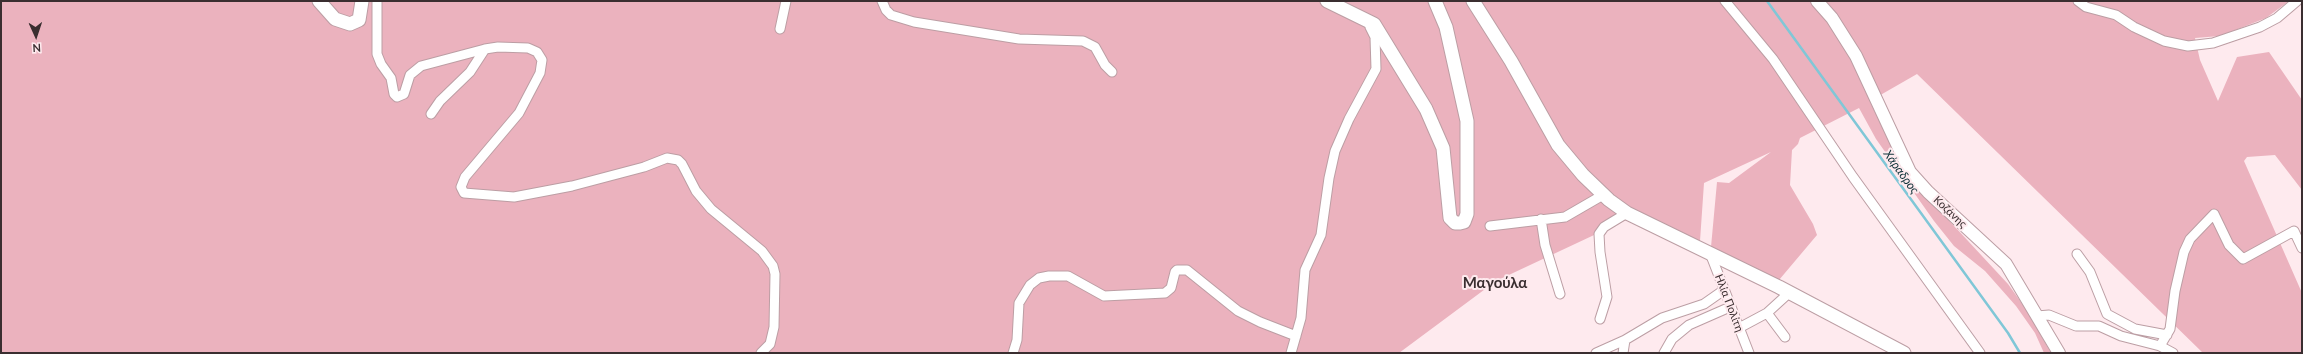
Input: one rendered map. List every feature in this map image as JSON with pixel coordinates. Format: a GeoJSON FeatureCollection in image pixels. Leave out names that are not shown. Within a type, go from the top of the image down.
{"type":"FeatureCollection","features":[{"type":"Feature","properties":{"kind":"main road"},"geometry":{"type":"LineString","coordinates":[[319,1],[335,19],[350,24],[360,20],[362,1]]}},
{"type":"Feature","properties":{"kind":"main road"},"geometry":{"type":"LineString","coordinates":[[1328,1],[1374,24],[1429,115],[1443,148],[1450,218],[1455,223],[1460,223],[1464,222],[1467,214],[1467,121],[1446,27],[1435,1]]}},
{"type":"Feature","properties":{"kind":"main road"},"geometry":{"type":"LineString","coordinates":[[1473,1],[1511,61],[1558,145],[1583,175],[1603,195],[1627,213],[1790,292],[1904,353]]}},
{"type":"Feature","properties":{"kind":"street"},"geometry":{"type":"LineString","coordinates":[[377,1],[377,54],[380,64],[392,78],[394,94],[396,97],[404,94],[410,75],[421,66],[485,49],[498,47],[528,48],[537,52],[543,65],[520,113],[466,177],[461,187],[462,191],[472,194],[514,197],[572,186],[644,167],[667,158],[678,160],[682,164],[696,191],[711,209],[762,251],[772,266],[775,274],[774,327],[770,344],[761,353]]}},
{"type":"Feature","properties":{"kind":"street"},"geometry":{"type":"LineString","coordinates":[[780,29],[786,1]]}},
{"type":"Feature","properties":{"kind":"street"},"geometry":{"type":"LineString","coordinates":[[882,1],[886,10],[891,15],[914,22],[1019,39],[1083,41],[1095,47],[1105,65],[1112,72]]}},
{"type":"Feature","properties":{"kind":"street"},"geometry":{"type":"LineString","coordinates":[[1725,1],[1773,59],[1853,177],[1980,353]]}},
{"type":"Feature","properties":{"kind":"street","name":"Κοζάνης"},"geometry":{"type":"LineString","coordinates":[[1817,1],[1832,18],[1856,56],[1910,172],[1928,192],[2006,264],[2059,353]]}},
{"type":"Feature","properties":{"kind":"street"},"geometry":{"type":"LineString","coordinates":[[2078,1],[2116,15],[2134,27],[2164,41],[2188,46],[2213,43],[2260,27],[2277,18],[2297,1]]}},
{"type":"Feature","properties":{"kind":"street"},"geometry":{"type":"LineString","coordinates":[[1291,353],[1302,312],[1305,270],[1321,236],[1328,178],[1335,151],[1349,119],[1376,69],[1375,37],[1366,19]]}},
{"type":"Feature","properties":{"kind":"street"},"geometry":{"type":"LineString","coordinates":[[431,114],[440,101],[470,72],[485,49]]}},
{"type":"Feature","properties":{"kind":"street"},"geometry":{"type":"LineString","coordinates":[[1490,226],[1565,217],[1603,195]]}},
{"type":"Feature","properties":{"kind":"street"},"geometry":{"type":"LineString","coordinates":[[1600,319],[1607,297],[1599,235],[1604,227],[1627,213]]}},
{"type":"Feature","properties":{"kind":"street"},"geometry":{"type":"LineString","coordinates":[[2160,346],[2170,328],[2175,291],[2184,252],[2190,239],[2214,214],[2229,245],[2244,259],[2294,231],[2302,248]]}},
{"type":"Feature","properties":{"kind":"street"},"geometry":{"type":"LineString","coordinates":[[1541,220],[1545,244],[1560,294]]}},
{"type":"Feature","properties":{"kind":"street","name":"Ηλία Πολίτη"},"geometry":{"type":"LineString","coordinates":[[1710,253],[1749,353]]}},
{"type":"Feature","properties":{"kind":"street"},"geometry":{"type":"LineString","coordinates":[[2077,254],[2090,272],[2107,314],[2135,329],[2167,335]]}},
{"type":"Feature","properties":{"kind":"street"},"geometry":{"type":"LineString","coordinates":[[1013,353],[1017,340],[1019,303],[1030,285],[1039,278],[1049,276],[1068,276],[1104,296],[1165,293],[1171,288],[1174,272],[1177,270],[1187,270],[1238,311],[1260,322],[1296,336]]}},
{"type":"Feature","properties":{"kind":"street"},"geometry":{"type":"LineString","coordinates":[[1596,353],[1625,340],[1662,318],[1704,304],[1724,290]]}},
{"type":"Feature","properties":{"kind":"street"},"geometry":{"type":"LineString","coordinates":[[1739,328],[1767,313],[1790,292]]}},
{"type":"Feature","properties":{"kind":"street"},"geometry":{"type":"LineString","coordinates":[[1664,353],[1672,339],[1689,326],[1730,307]]}},
{"type":"Feature","properties":{"kind":"street"},"geometry":{"type":"LineString","coordinates":[[1767,313],[1785,337]]}},
{"type":"Feature","properties":{"kind":"street"},"geometry":{"type":"LineString","coordinates":[[2037,316],[2049,315],[2076,326],[2099,326],[2121,336],[2160,346],[2173,353]]}},
{"type":"Feature","properties":{"kind":"street"},"geometry":{"type":"LineString","coordinates":[[1623,353],[1625,340]]}},
{"type":"Feature","properties":{"kind":"shaded area"},"geometry":{"type":"Polygon","coordinates":[[[1,1],[2289,1],[2266,18],[2220,36],[2195,38],[2200,60],[2218,101],[2237,57],[2269,52],[2302,100],[2302,190],[2275,155],[2247,157],[2244,161],[2302,293],[2302,353],[2203,353],[1917,74],[1870,101],[1874,110],[1904,172],[2008,284],[2026,309],[2051,353],[2044,353],[2035,333],[2016,306],[1985,271],[1954,246],[1934,221],[1876,139],[1859,108],[1800,138],[1798,144],[1792,150],[1790,185],[1813,224],[1817,235],[1779,280],[1711,247],[1717,182],[1729,183],[1771,152],[1704,183],[1700,241],[1641,213],[1496,281],[1399,353],[1,353],[1,1]]]}},
{"type":"Feature","properties":{"kind":"waterway","name":"Χάραδρος"},"geometry":{"type":"LineString","coordinates":[[1767,1],[2008,333],[2020,353]]}},
{"type":"Feature","properties":{"kind":"district","name":"Μαγούλα"},"geometry":{"type":"Point","coordinates":[1495,283]}}]}
